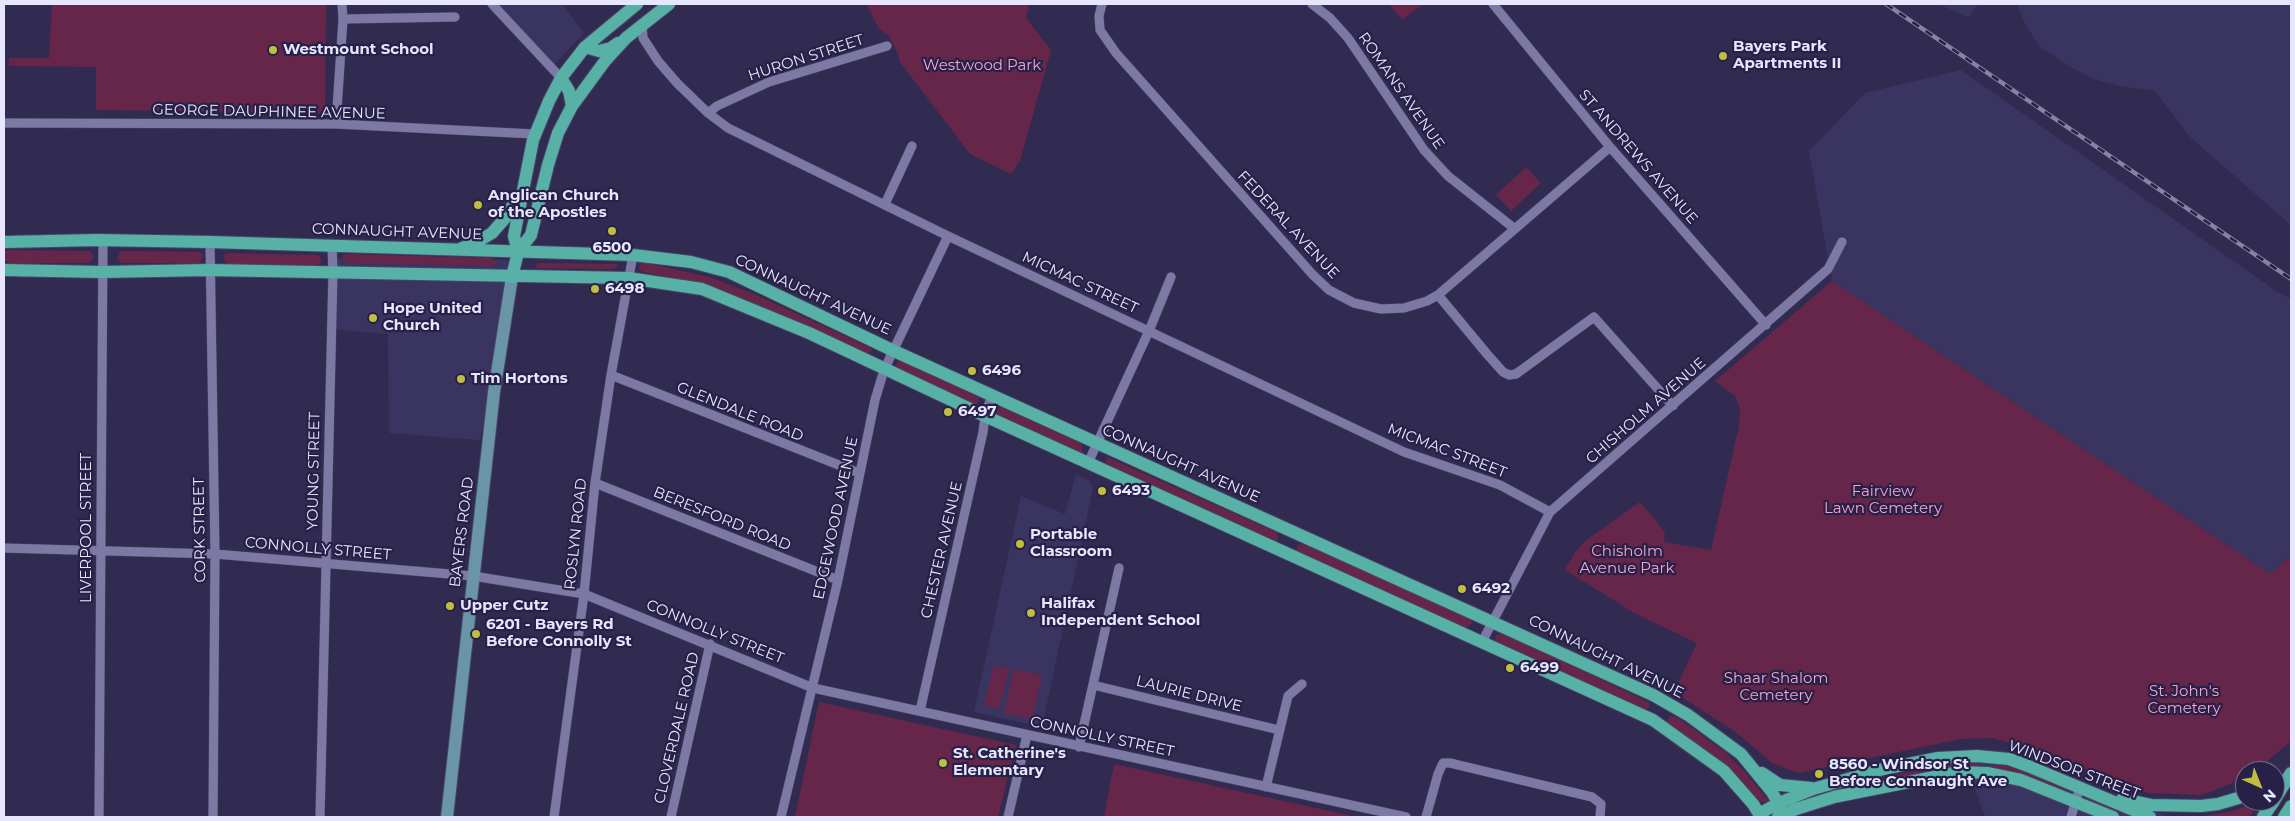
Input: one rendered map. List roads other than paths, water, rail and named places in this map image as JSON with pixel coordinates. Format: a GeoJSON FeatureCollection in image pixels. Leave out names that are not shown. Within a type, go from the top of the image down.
{"type":"FeatureCollection","features":[{"type":"Feature","properties":{"kind":"main road","name":"BAYERS ROAD"},"geometry":{"type":"LineString","coordinates":[[518,252],[514,236],[534,134],[561,78],[585,47],[637,4]]}},
{"type":"Feature","properties":{"kind":"main road","name":"BAYERS ROAD"},"geometry":{"type":"LineString","coordinates":[[447,817],[496,379],[512,277],[518,252],[531,235],[558,133],[572,106],[605,61],[626,38],[670,4]]}},
{"type":"Feature","properties":{"kind":"main road"},"geometry":{"type":"LineString","coordinates":[[585,47],[599,51],[611,48],[626,38]]}},
{"type":"Feature","properties":{"kind":"main road"},"geometry":{"type":"LineString","coordinates":[[561,78],[569,90],[572,106]]}},
{"type":"Feature","properties":{"kind":"main road"},"geometry":{"type":"LineString","coordinates":[[454,251],[474,244],[492,233],[506,217],[524,184]]}},
{"type":"Feature","properties":{"kind":"main road","name":"CONNAUGHT AVENUE"},"geometry":{"type":"LineString","coordinates":[[4,242],[103,240],[210,242],[632,255],[691,262],[730,272],[894,351],[1653,695],[1688,715],[1718,736],[1752,766],[1780,811]]}},
{"type":"Feature","properties":{"kind":"main road"},"geometry":{"type":"LineString","coordinates":[[4,270],[101,272],[210,270],[628,278],[702,289],[809,333],[884,370],[1282,553],[1653,720],[1724,771],[1759,816]]}},
{"type":"Feature","properties":{"kind":"main road"},"geometry":{"type":"LineString","coordinates":[[1282,553],[1292,532]]}},
{"type":"Feature","properties":{"kind":"main road","name":"WINDSOR STREET"},"geometry":{"type":"LineString","coordinates":[[1780,811],[1813,789],[1883,769],[1928,760],[1977,756],[2009,759],[2080,786],[2150,817]]}},
{"type":"Feature","properties":{"kind":"main road"},"geometry":{"type":"LineString","coordinates":[[1752,766],[1780,785],[1813,789]]}},
{"type":"Feature","properties":{"kind":"main road","name":"WINDSOR STREET"},"geometry":{"type":"LineString","coordinates":[[1759,816],[1834,797],[1959,772],[2004,776],[2113,817]]}},
{"type":"Feature","properties":{"kind":"main road"},"geometry":{"type":"LineString","coordinates":[[2092,792],[2125,800],[2170,806],[2218,804],[2235,799]]}},
{"type":"Feature","properties":{"kind":"main road"},"geometry":{"type":"LineString","coordinates":[[2284,817],[2291,806]]}},
{"type":"Feature","properties":{"kind":"street"},"geometry":{"type":"LineString","coordinates":[[336,124],[343,19],[342,4]]}},
{"type":"Feature","properties":{"kind":"street"},"geometry":{"type":"LineString","coordinates":[[492,4],[561,78]]}},
{"type":"Feature","properties":{"kind":"street","name":"FEDERAL AVENUE"},"geometry":{"type":"LineString","coordinates":[[1102,4],[1099,16],[1100,30],[1116,53],[1312,275],[1329,290],[1354,304],[1381,309],[1404,308],[1427,301],[1438,295],[1610,147]]}},
{"type":"Feature","properties":{"kind":"street","name":"ROMANS AVENUE"},"geometry":{"type":"LineString","coordinates":[[1312,4],[1330,18],[1348,38],[1424,150],[1448,176],[1515,229]]}},
{"type":"Feature","properties":{"kind":"street","name":"ST ANDREWS AVENUE"},"geometry":{"type":"LineString","coordinates":[[1492,4],[1610,147],[1766,325]]}},
{"type":"Feature","properties":{"kind":"street"},"geometry":{"type":"LineString","coordinates":[[343,19],[456,17]]}},
{"type":"Feature","properties":{"kind":"street","name":"MICMAC STREET"},"geometry":{"type":"LineString","coordinates":[[642,24],[643,38],[650,50],[677,83],[708,114],[728,128],[948,236],[1404,452],[1500,484],[1550,512]]}},
{"type":"Feature","properties":{"kind":"street","name":"HURON STREET"},"geometry":{"type":"LineString","coordinates":[[708,114],[717,106],[770,82],[887,46]]}},
{"type":"Feature","properties":{"kind":"street","name":"GEORGE DAUPHINEE AVENUE"},"geometry":{"type":"LineString","coordinates":[[4,123],[336,124],[534,134]]}},
{"type":"Feature","properties":{"kind":"street"},"geometry":{"type":"LineString","coordinates":[[885,204],[912,146]]}},
{"type":"Feature","properties":{"kind":"street","name":"EDGEWOOD AVENUE"},"geometry":{"type":"LineString","coordinates":[[781,817],[838,580],[875,400],[884,370],[948,236]]}},
{"type":"Feature","properties":{"kind":"street","name":"LIVERPOOL STREET"},"geometry":{"type":"LineString","coordinates":[[99,817],[101,272],[103,240]]}},
{"type":"Feature","properties":{"kind":"street","name":"CORK STREET"},"geometry":{"type":"LineString","coordinates":[[210,242],[215,554],[213,817]]}},
{"type":"Feature","properties":{"kind":"street","name":"CHISHOLM AVENUE"},"geometry":{"type":"LineString","coordinates":[[1492,621],[1550,512],[1828,269],[1842,242]]}},
{"type":"Feature","properties":{"kind":"street","name":"YOUNG STREET"},"geometry":{"type":"LineString","coordinates":[[320,817],[333,272],[332,246]]}},
{"type":"Feature","properties":{"kind":"street","name":"ROSLYN ROAD"},"geometry":{"type":"LineString","coordinates":[[554,817],[584,594],[595,483],[632,255]]}},
{"type":"Feature","properties":{"kind":"street"},"geometry":{"type":"LineString","coordinates":[[1088,463],[1149,331],[1170,277]]}},
{"type":"Feature","properties":{"kind":"street"},"geometry":{"type":"LineString","coordinates":[[1438,295],[1487,354],[1503,372],[1509,375],[1516,374],[1594,317],[1673,406]]}},
{"type":"Feature","properties":{"kind":"street","name":"GLENDALE ROAD"},"geometry":{"type":"LineString","coordinates":[[611,376],[860,473]]}},
{"type":"Feature","properties":{"kind":"street","name":"CHESTER AVENUE"},"geometry":{"type":"LineString","coordinates":[[920,711],[981,442],[985,416],[992,395]]}},
{"type":"Feature","properties":{"kind":"street","name":"BERESFORD ROAD"},"geometry":{"type":"LineString","coordinates":[[595,483],[838,580]]}},
{"type":"Feature","properties":{"kind":"street","name":"CONNOLLY STREET"},"geometry":{"type":"LineString","coordinates":[[4,548],[215,554],[473,576],[584,594],[710,644],[813,688],[1266,787],[1377,814],[1406,817]]}},
{"type":"Feature","properties":{"kind":"street"},"geometry":{"type":"LineString","coordinates":[[1079,747],[1119,568]]}},
{"type":"Feature","properties":{"kind":"street"},"geometry":{"type":"LineString","coordinates":[[1482,642],[1492,621]]}},
{"type":"Feature","properties":{"kind":"street","name":"CLOVERDALE ROAD"},"geometry":{"type":"LineString","coordinates":[[671,817],[710,644]]}},
{"type":"Feature","properties":{"kind":"street"},"geometry":{"type":"LineString","coordinates":[[1266,787],[1288,696],[1302,684]]}},
{"type":"Feature","properties":{"kind":"street","name":"LAURIE DRIVE"},"geometry":{"type":"LineString","coordinates":[[1093,685],[1279,730]]}},
{"type":"Feature","properties":{"kind":"street"},"geometry":{"type":"LineString","coordinates":[[1008,817],[1027,735]]}},
{"type":"Feature","properties":{"kind":"street"},"geometry":{"type":"LineString","coordinates":[[1426,817],[1438,774],[1443,763],[1450,763],[1592,798],[1601,804],[1600,817]]}},
{"type":"Feature","properties":{"kind":"street"},"geometry":{"type":"LineString","coordinates":[[2071,817],[2074,801],[2080,786]]}},
{"type":"Feature","properties":{"kind":"railway"},"geometry":{"type":"LineString","coordinates":[[1886,4],[2291,279]]}},
{"type":"Feature","properties":{"kind":"place","name":"Westmount School"},"geometry":{"type":"Point","coordinates":[273,50]}},
{"type":"Feature","properties":{"kind":"place","name":"Bayers Park Apartments II"},"geometry":{"type":"Point","coordinates":[1723,56]}},
{"type":"Feature","properties":{"kind":"place","name":"Anglican Church of the Apostles"},"geometry":{"type":"Point","coordinates":[478,205]}},
{"type":"Feature","properties":{"kind":"place","name":"6500"},"geometry":{"type":"Point","coordinates":[612,231]}},
{"type":"Feature","properties":{"kind":"place","name":"6498"},"geometry":{"type":"Point","coordinates":[595,289]}},
{"type":"Feature","properties":{"kind":"place","name":"Hope United Church"},"geometry":{"type":"Point","coordinates":[373,318]}},
{"type":"Feature","properties":{"kind":"place","name":"6496"},"geometry":{"type":"Point","coordinates":[972,371]}},
{"type":"Feature","properties":{"kind":"place","name":"Tim Hortons"},"geometry":{"type":"Point","coordinates":[461,379]}},
{"type":"Feature","properties":{"kind":"place","name":"6497"},"geometry":{"type":"Point","coordinates":[948,412]}},
{"type":"Feature","properties":{"kind":"place","name":"6493"},"geometry":{"type":"Point","coordinates":[1102,491]}},
{"type":"Feature","properties":{"kind":"place","name":"Portable Classroom"},"geometry":{"type":"Point","coordinates":[1020,544]}},
{"type":"Feature","properties":{"kind":"place","name":"6492"},"geometry":{"type":"Point","coordinates":[1462,589]}},
{"type":"Feature","properties":{"kind":"place","name":"Upper Cutz"},"geometry":{"type":"Point","coordinates":[450,606]}},
{"type":"Feature","properties":{"kind":"place","name":"Halifax Independent School"},"geometry":{"type":"Point","coordinates":[1031,613]}},
{"type":"Feature","properties":{"kind":"place","name":"6201 - Bayers Rd Before Connolly St"},"geometry":{"type":"Point","coordinates":[476,634]}},
{"type":"Feature","properties":{"kind":"place","name":"6499"},"geometry":{"type":"Point","coordinates":[1510,668]}},
{"type":"Feature","properties":{"kind":"place","name":"St. Catherine's Elementary"},"geometry":{"type":"Point","coordinates":[943,763]}},
{"type":"Feature","properties":{"kind":"place","name":"8560 - Windsor St Before Connaught Ave"},"geometry":{"type":"Point","coordinates":[1819,774]}},
{"type":"Feature","properties":{"kind":"park label","name":"Westwood Park"},"geometry":{"type":"Point","coordinates":[982,66]}},
{"type":"Feature","properties":{"kind":"park label","name":"Fairview Lawn Cemetery"},"geometry":{"type":"Point","coordinates":[1883,500]}},
{"type":"Feature","properties":{"kind":"park label","name":"Chisholm Avenue Park"},"geometry":{"type":"Point","coordinates":[1627,560]}},
{"type":"Feature","properties":{"kind":"park label","name":"Shaar Shalom Cemetery"},"geometry":{"type":"Point","coordinates":[1776,688]}},
{"type":"Feature","properties":{"kind":"park label","name":"St. John's Cemetery"},"geometry":{"type":"Point","coordinates":[2184,700]}}]}
